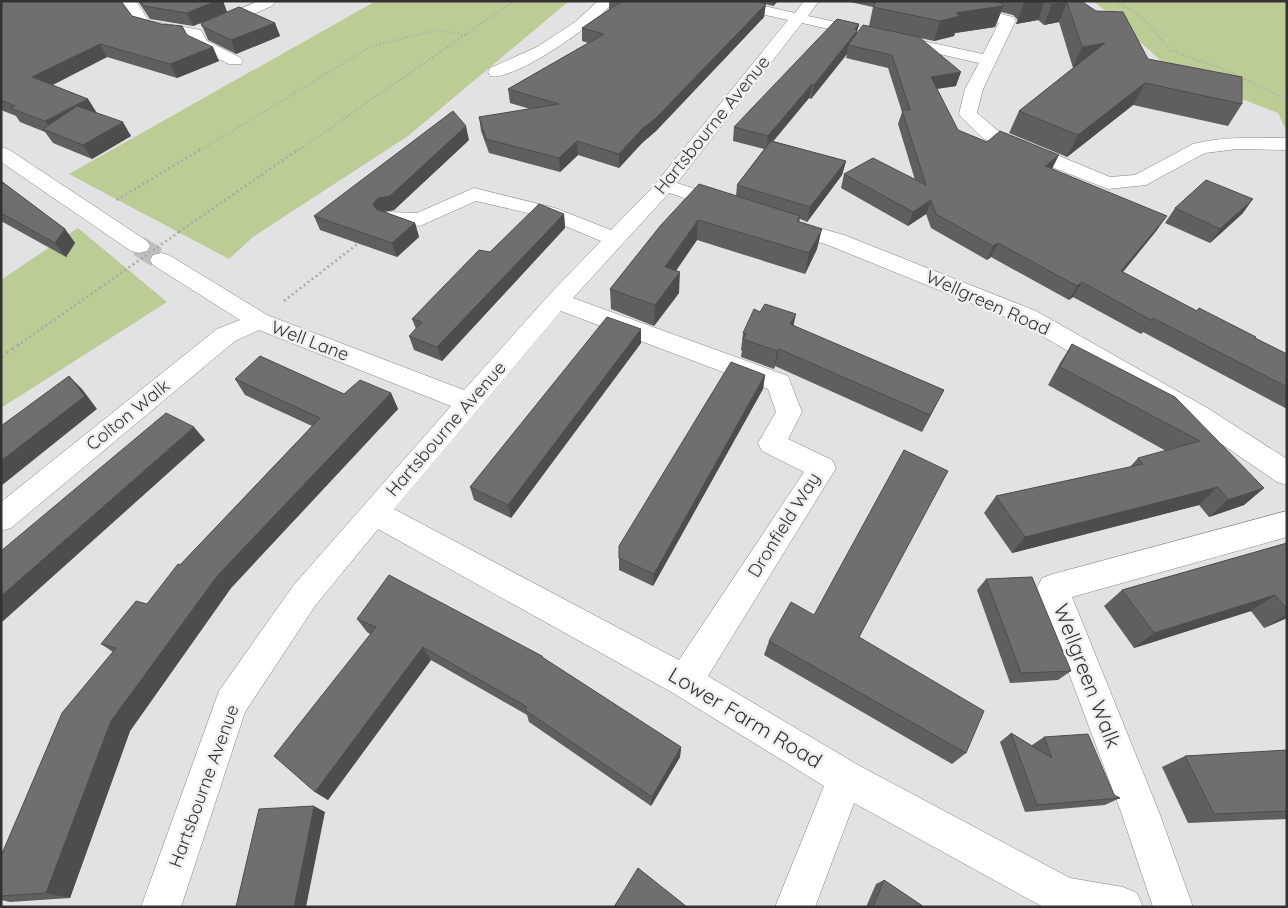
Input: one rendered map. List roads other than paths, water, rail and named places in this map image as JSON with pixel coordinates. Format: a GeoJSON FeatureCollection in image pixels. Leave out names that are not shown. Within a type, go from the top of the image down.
{"type":"FeatureCollection","features":[{"type":"Feature","properties":{"kind":"street"},"geometry":{"type":"LineString","coordinates":[[128,1],[144,24],[168,30],[195,33],[267,3]]}},
{"type":"Feature","properties":{"kind":"street"},"geometry":{"type":"LineString","coordinates":[[496,72],[543,50],[580,25],[607,1]]}},
{"type":"Feature","properties":{"kind":"street"},"geometry":{"type":"LineString","coordinates":[[722,1],[805,10],[988,60]]}},
{"type":"Feature","properties":{"kind":"street","name":"Hartsbourne Avenue"},"geometry":{"type":"LineString","coordinates":[[161,907],[231,703],[304,596],[468,402],[557,301],[659,192],[805,10]]}},
{"type":"Feature","properties":{"kind":"street"},"geometry":{"type":"LineString","coordinates":[[986,15],[1008,20],[974,89],[968,114],[990,134],[1018,147],[1108,183],[1139,181],[1200,148],[1237,143],[1287,144]]}},
{"type":"Feature","properties":{"kind":"street"},"geometry":{"type":"LineString","coordinates":[[195,33],[200,44],[235,61]]}},
{"type":"Feature","properties":{"kind":"street"},"geometry":{"type":"LineString","coordinates":[[1,153],[139,246]]}},
{"type":"Feature","properties":{"kind":"street","name":"Wellgreen Road"},"geometry":{"type":"LineString","coordinates":[[663,185],[836,240],[1028,317],[1200,416],[1287,474]]}},
{"type":"Feature","properties":{"kind":"street"},"geometry":{"type":"LineString","coordinates":[[390,218],[420,220],[474,194],[548,212],[614,239]]}},
{"type":"Feature","properties":{"kind":"street","name":"Well Lane"},"geometry":{"type":"LineString","coordinates":[[161,260],[259,321],[468,402]]}},
{"type":"Feature","properties":{"kind":"street","name":"Dronfield Way"},"geometry":{"type":"LineString","coordinates":[[557,301],[779,383],[789,412],[772,443],[822,468],[685,681]]}},
{"type":"Feature","properties":{"kind":"street","name":"Colton Walk"},"geometry":{"type":"LineString","coordinates":[[1,519],[226,335],[259,321]]}},
{"type":"Feature","properties":{"kind":"street","name":"Lower Farm Road"},"geometry":{"type":"LineString","coordinates":[[374,512],[685,681],[845,778],[1065,897],[1122,907]]}},
{"type":"Feature","properties":{"kind":"street","name":"Wellgreen Walk"},"geometry":{"type":"LineString","coordinates":[[1173,907],[1140,812],[1053,588],[1287,524]]}},
{"type":"Feature","properties":{"kind":"street"},"geometry":{"type":"LineString","coordinates":[[795,907],[845,778]]}},
{"type":"Feature","properties":{"kind":"tunnel"},"geometry":{"type":"LineString","coordinates":[[139,246],[161,260]]}}]}
